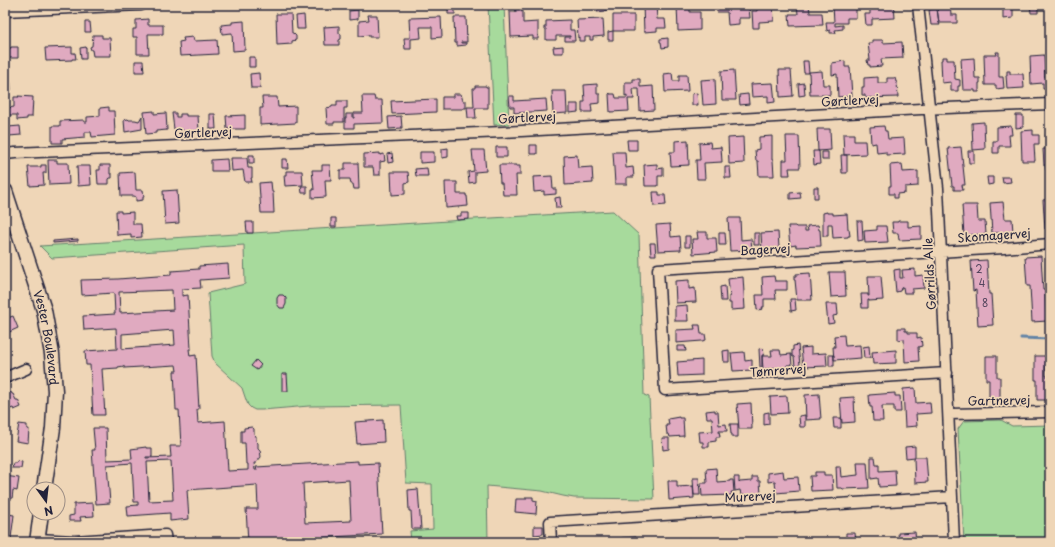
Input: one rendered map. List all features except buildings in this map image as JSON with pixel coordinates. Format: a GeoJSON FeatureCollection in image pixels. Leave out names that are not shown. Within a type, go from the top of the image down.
{"type":"FeatureCollection","features":[{"type":"Feature","properties":{"kind":"main road","name":"Vester Boulevard"},"geometry":{"type":"LineString","coordinates":[[5,191],[44,310],[52,354],[55,398],[53,428],[45,481]]}},
{"type":"Feature","properties":{"kind":"main road"},"geometry":{"type":"LineString","coordinates":[[37,540],[40,521]]}},
{"type":"Feature","properties":{"kind":"street"},"geometry":{"type":"LineString","coordinates":[[5,11],[141,5]]}},
{"type":"Feature","properties":{"kind":"street","name":"Gørrilds Alle"},"geometry":{"type":"LineString","coordinates":[[918,5],[938,188],[954,542]]}},
{"type":"Feature","properties":{"kind":"street","name":"Gørtlervej"},"geometry":{"type":"LineString","coordinates":[[5,154],[555,129],[1050,104]]}},
{"type":"Feature","properties":{"kind":"street","name":"Skomagervej"},"geometry":{"type":"LineString","coordinates":[[940,252],[1050,244]]}},
{"type":"Feature","properties":{"kind":"street","name":"Bagervej"},"geometry":{"type":"LineString","coordinates":[[662,335],[658,269],[940,252]]}},
{"type":"Feature","properties":{"kind":"street","name":"Tømrervej"},"geometry":{"type":"LineString","coordinates":[[662,335],[665,390],[947,373]]}},
{"type":"Feature","properties":{"kind":"street"},"geometry":{"type":"LineString","coordinates":[[5,378],[26,369]]}},
{"type":"Feature","properties":{"kind":"street","name":"Gartnervej"},"geometry":{"type":"LineString","coordinates":[[949,414],[1050,412]]}},
{"type":"Feature","properties":{"kind":"street","name":"Murervej"},"geometry":{"type":"LineString","coordinates":[[551,542],[550,522],[952,497]]}},
{"type":"Feature","properties":{"kind":"street"},"geometry":{"type":"LineString","coordinates":[[37,540],[74,541],[165,535],[166,542]]}},
{"type":"Feature","properties":{"kind":"green space"},"geometry":{"type":"Polygon","coordinates":[[[488,5],[504,5],[509,124],[494,125],[488,5]]]}},
{"type":"Feature","properties":{"kind":"green space"},"geometry":{"type":"Polygon","coordinates":[[[613,211],[639,235],[644,395],[649,397],[654,499],[574,498],[542,491],[487,486],[488,542],[411,542],[410,531],[433,529],[432,484],[406,483],[401,405],[309,406],[255,410],[248,405],[242,388],[215,363],[212,356],[208,293],[245,284],[244,245],[52,258],[40,246],[474,219],[613,211]]]}},
{"type":"Feature","properties":{"kind":"green space"},"geometry":{"type":"Polygon","coordinates":[[[1001,420],[1012,426],[1050,425],[1050,542],[964,542],[958,429],[964,421],[1001,420]]]}},
{"type":"Feature","properties":{"kind":"waterway"},"geometry":{"type":"LineString","coordinates":[[1021,338],[1050,339]]}}]}
